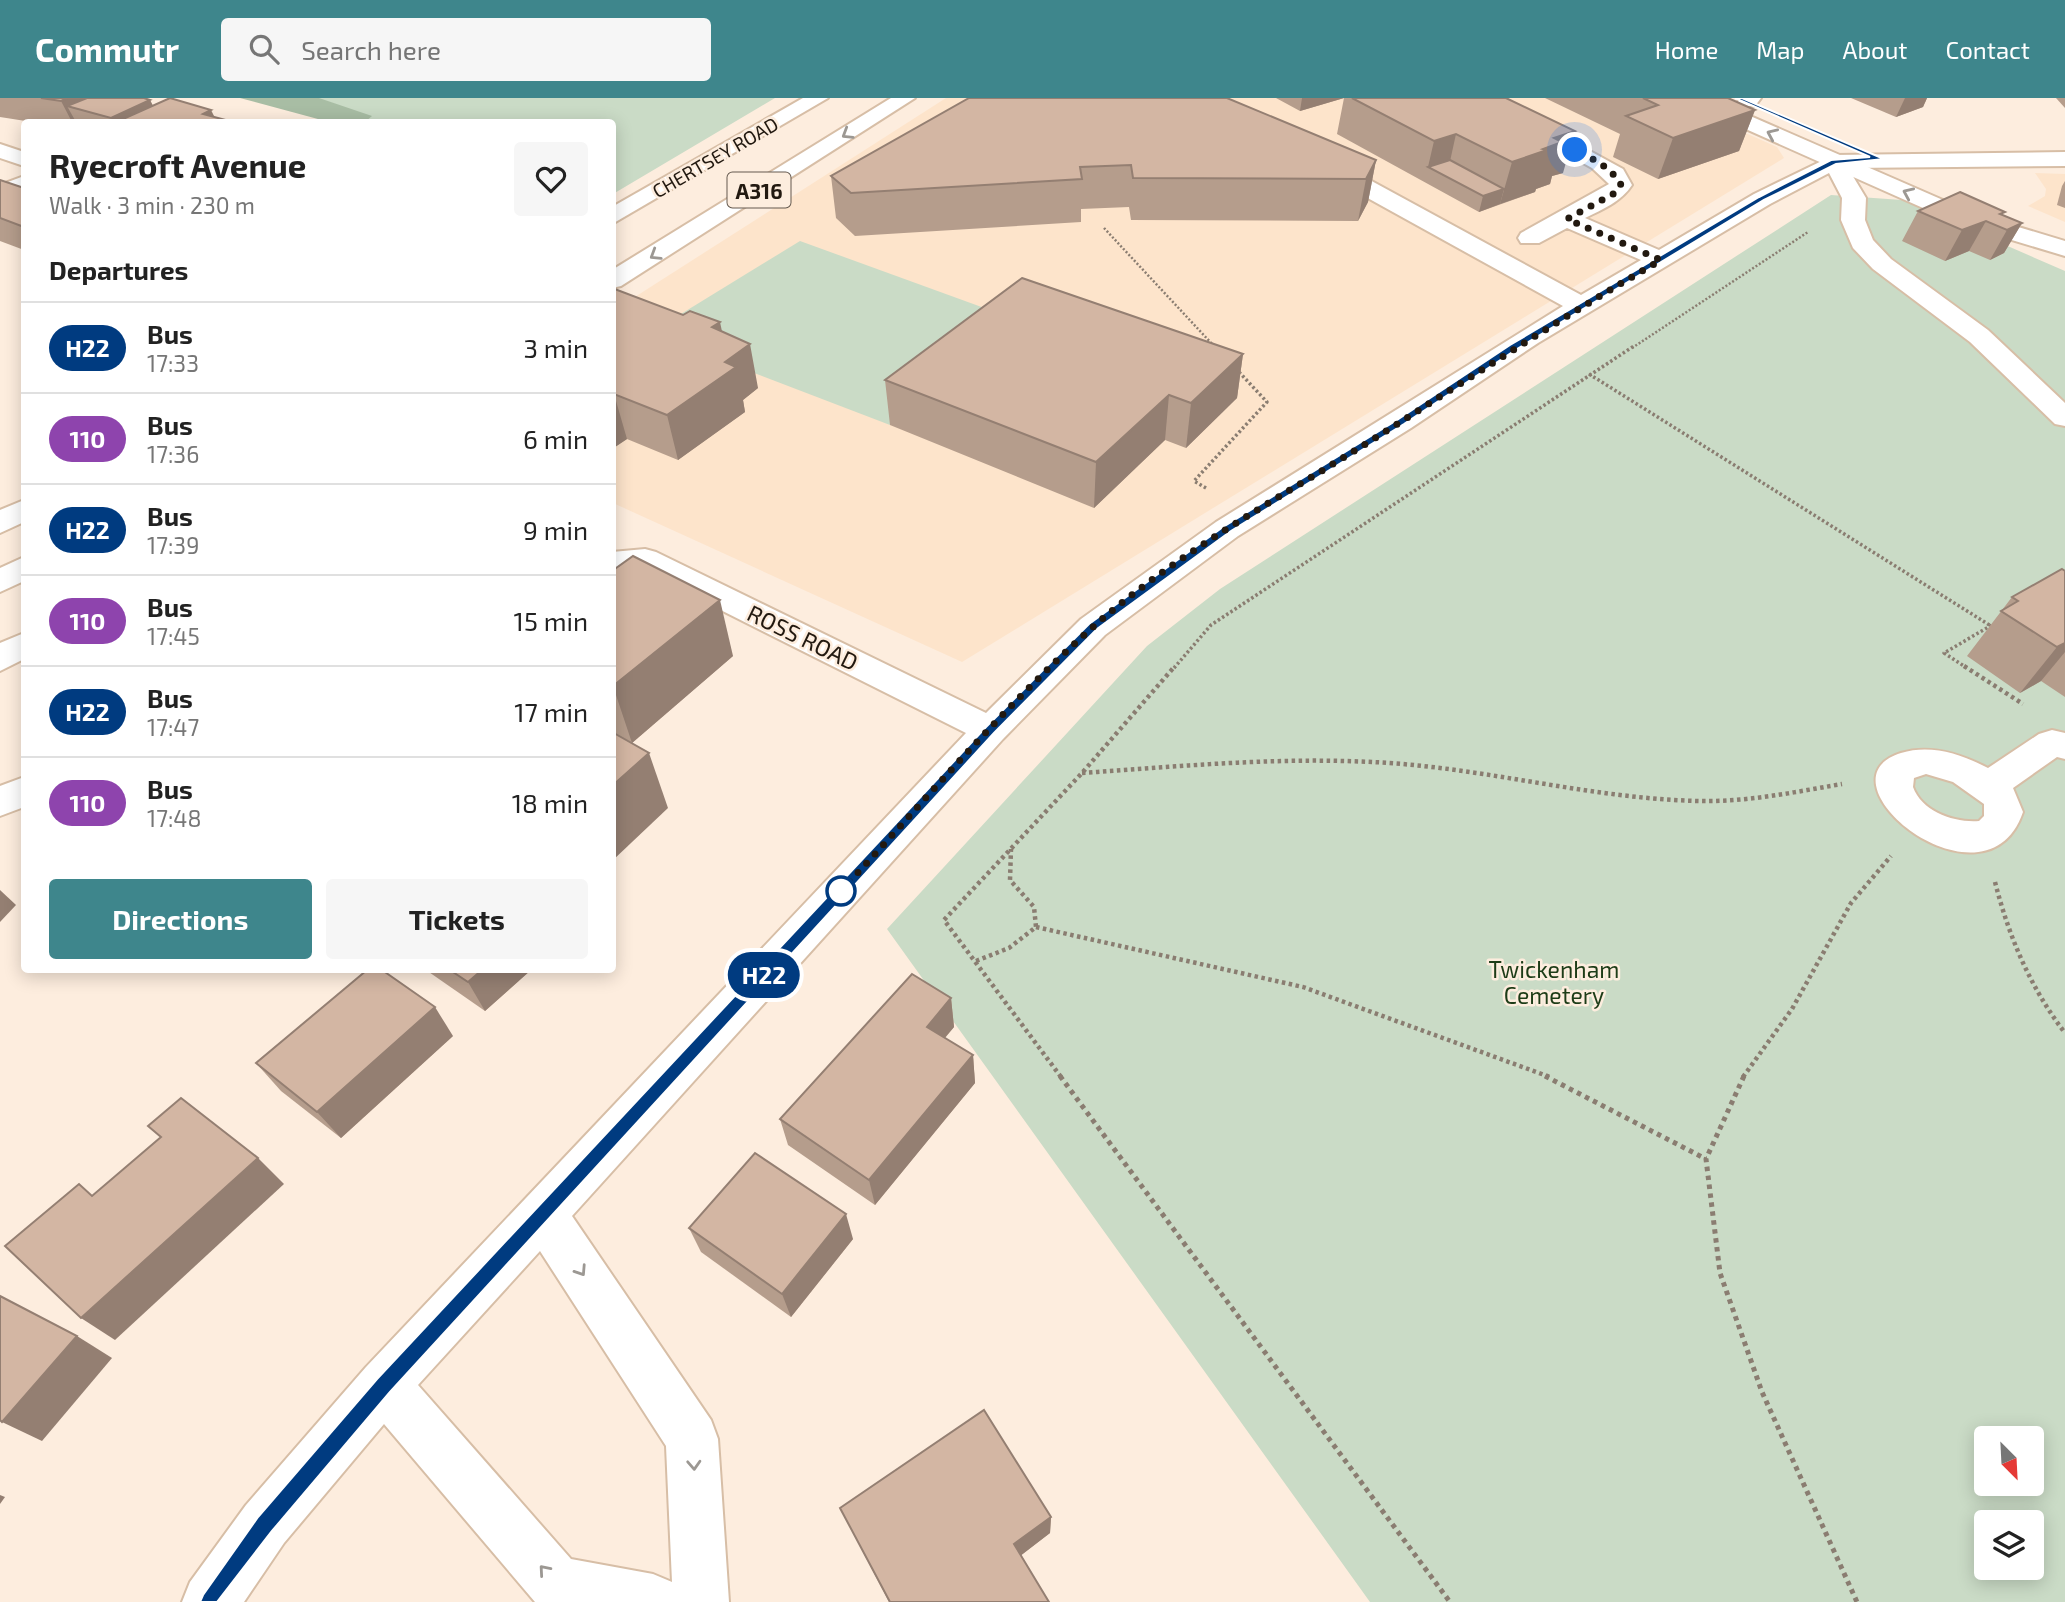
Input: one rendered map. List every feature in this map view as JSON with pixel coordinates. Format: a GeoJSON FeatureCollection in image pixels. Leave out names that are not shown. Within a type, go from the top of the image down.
{"type":"FeatureCollection","features":[{"type":"Feature","properties":{"kind":"main road","name":"CHERTSEY ROAD"},"geometry":{"type":"LineString","coordinates":[[616,215],[818,98]]}},
{"type":"Feature","properties":{"kind":"main road","name":"A316"},"geometry":{"type":"LineString","coordinates":[[616,279],[905,98]]}},
{"type":"Feature","properties":{"kind":"main road"},"geometry":{"type":"LineString","coordinates":[[1477,98],[1600,163],[1615,174],[1621,185],[1613,194],[1530,238]]}},
{"type":"Feature","properties":{"kind":"main road"},"geometry":{"type":"LineString","coordinates":[[1692,98],[1967,219],[2065,249]]}},
{"type":"Feature","properties":{"kind":"main road"},"geometry":{"type":"LineString","coordinates":[[1746,99],[1997,209],[2065,249]]}},
{"type":"Feature","properties":{"kind":"main road"},"geometry":{"type":"LineString","coordinates":[[0,151],[21,158]]}},
{"type":"Feature","properties":{"kind":"main road"},"geometry":{"type":"LineString","coordinates":[[1307,155],[1513,265],[1581,306]]}},
{"type":"Feature","properties":{"kind":"main road"},"geometry":{"type":"LineString","coordinates":[[210,1602],[265,1524],[384,1385],[990,730],[1093,626],[1250,514],[1581,306],[1762,198],[1834,162],[1881,159],[2065,159]]}},
{"type":"Feature","properties":{"kind":"main road"},"geometry":{"type":"LineString","coordinates":[[1834,162],[1853,198],[1853,220],[1862,243],[1882,264],[1979,336],[2065,418]]}},
{"type":"Feature","properties":{"kind":"main road"},"geometry":{"type":"LineString","coordinates":[[0,193],[21,184]]}},
{"type":"Feature","properties":{"kind":"main road"},"geometry":{"type":"LineString","coordinates":[[1567,219],[1661,260]]}},
{"type":"Feature","properties":{"kind":"main road"},"geometry":{"type":"LineString","coordinates":[[0,523],[21,511]]}},
{"type":"Feature","properties":{"kind":"main road","name":"ROSS ROAD"},"geometry":{"type":"LineString","coordinates":[[616,562],[646,559],[990,730]]}},
{"type":"Feature","properties":{"kind":"main road"},"geometry":{"type":"LineString","coordinates":[[0,582],[21,569]]}},
{"type":"Feature","properties":{"kind":"main road"},"geometry":{"type":"LineString","coordinates":[[0,660],[21,647]]}},
{"type":"Feature","properties":{"kind":"main road"},"geometry":{"type":"LineString","coordinates":[[1988,786],[2061,742]]}},
{"type":"Feature","properties":{"kind":"main road"},"geometry":{"type":"LineString","coordinates":[[1912,762],[1942,762],[1975,776],[1998,798],[2003,811],[2001,823],[1984,834],[1959,835],[1922,821],[1898,798],[1894,786],[1895,776],[1901,768],[1912,762]]}},
{"type":"Feature","properties":{"kind":"main road"},"geometry":{"type":"LineString","coordinates":[[0,802],[21,792]]}},
{"type":"Feature","properties":{"kind":"main road"},"geometry":{"type":"LineString","coordinates":[[543,1214],[692,1439],[701,1602]]}},
{"type":"Feature","properties":{"kind":"main road"},"geometry":{"type":"LineString","coordinates":[[384,1385],[556,1584],[653,1602]]}},
{"type":"Feature","properties":{"kind":"path"},"geometry":{"type":"LineString","coordinates":[[1450,1602],[944,920],[1082,773],[1211,625],[1829,218],[1853,220]]}},
{"type":"Feature","properties":{"kind":"path"},"geometry":{"type":"LineString","coordinates":[[1104,228],[1219,351]]}},
{"type":"Feature","properties":{"kind":"path"},"geometry":{"type":"LineString","coordinates":[[1238,371],[1267,402],[1194,481],[1250,514]]}},
{"type":"Feature","properties":{"kind":"path"},"geometry":{"type":"LineString","coordinates":[[1589,374],[1991,626]]}},
{"type":"Feature","properties":{"kind":"path"},"geometry":{"type":"LineString","coordinates":[[2000,620],[1944,653],[2032,710]]}},
{"type":"Feature","properties":{"kind":"path"},"geometry":{"type":"LineString","coordinates":[[1082,773],[1318,759],[1392,763],[1543,785],[1701,801],[1775,796],[1895,776]]}},
{"type":"Feature","properties":{"kind":"path"},"geometry":{"type":"LineString","coordinates":[[1857,1602],[1762,1392],[1720,1273],[1706,1158],[1745,1073],[1792,1009],[1851,903],[1922,821]]}},
{"type":"Feature","properties":{"kind":"path"},"geometry":{"type":"LineString","coordinates":[[1984,834],[2002,912],[2019,957],[2052,1017],[2065,1033]]}},
{"type":"Feature","properties":{"kind":"path"},"geometry":{"type":"LineString","coordinates":[[1011,848],[1010,880],[1034,908],[1036,927]]}},
{"type":"Feature","properties":{"kind":"path"},"geometry":{"type":"LineString","coordinates":[[1036,927],[1303,987],[1553,1079],[1706,1158]]}},
{"type":"Feature","properties":{"kind":"path"},"geometry":{"type":"LineString","coordinates":[[976,961],[1009,948],[1036,927]]}},
{"type":"Feature","properties":{"kind":"shaded area"},"geometry":{"type":"Polygon","coordinates":[[[946,98],[1666,98],[1777,147],[1784,158],[962,662],[616,504],[616,309],[946,98]]]}},
{"type":"Feature","properties":{"kind":"shaded area"},"geometry":{"type":"Polygon","coordinates":[[[2035,173],[2065,174],[2065,222],[2028,206],[2045,196],[2046,189],[2035,173]]]}},
{"type":"Feature","properties":{"kind":"green space"},"geometry":{"type":"Polygon","coordinates":[[[240,98],[319,98],[372,116],[368,119],[318,119],[240,98]]]}},
{"type":"Feature","properties":{"kind":"green space"},"geometry":{"type":"Polygon","coordinates":[[[281,98],[775,98],[616,192],[616,119],[348,119],[281,98]]]}},
{"type":"Feature","properties":{"kind":"green space","name":"Twickenham Cemetery"},"geometry":{"type":"Polygon","coordinates":[[[1831,195],[1902,200],[2065,271],[2065,1602],[1370,1602],[887,929],[1147,646],[1220,589],[1831,195]]]}},
{"type":"Feature","properties":{"kind":"green space"},"geometry":{"type":"Polygon","coordinates":[[[800,241],[1023,322],[890,425],[650,333],[800,241]]]}},
{"type":"Feature","properties":{"kind":"building"},"geometry":{"type":"Polygon","coordinates":[[[41,98],[67,98],[61,101],[41,98]]]}},
{"type":"Feature","properties":{"kind":"building"},"geometry":{"type":"Polygon","coordinates":[[[87,98],[150,100],[111,118],[67,106],[87,98]]]}},
{"type":"Feature","properties":{"kind":"building"},"geometry":{"type":"Polygon","coordinates":[[[170,98],[211,110],[203,114],[222,119],[123,119],[170,98]]]}},
{"type":"Feature","properties":{"kind":"building"},"geometry":{"type":"Polygon","coordinates":[[[969,98],[1227,98],[1376,160],[1366,179],[1133,178],[1131,165],[1080,167],[1082,179],[851,193],[831,176],[969,98]]]}},
{"type":"Feature","properties":{"kind":"building"},"geometry":{"type":"Polygon","coordinates":[[[1352,98],[1506,98],[1575,131],[1554,138],[1562,142],[1543,149],[1547,150],[1512,162],[1456,134],[1434,141],[1352,98]]]}},
{"type":"Feature","properties":{"kind":"building"},"geometry":{"type":"Polygon","coordinates":[[[1643,98],[1728,98],[1755,110],[1673,138],[1626,116],[1658,105],[1643,98]]]}},
{"type":"Feature","properties":{"kind":"building"},"geometry":{"type":"Polygon","coordinates":[[[1450,160],[1504,189],[1483,196],[1428,167],[1450,160]]]}},
{"type":"Feature","properties":{"kind":"building"},"geometry":{"type":"Polygon","coordinates":[[[0,180],[21,187],[21,226],[0,218],[0,180]]]}},
{"type":"Feature","properties":{"kind":"building"},"geometry":{"type":"Polygon","coordinates":[[[1960,192],[2005,212],[2000,214],[2022,223],[2007,230],[1986,221],[1962,230],[1918,211],[1960,192]]]}},
{"type":"Feature","properties":{"kind":"building"},"geometry":{"type":"Polygon","coordinates":[[[1022,278],[1243,354],[1191,403],[1169,395],[1096,462],[885,380],[1022,278]]]}},
{"type":"Feature","properties":{"kind":"building"},"geometry":{"type":"Polygon","coordinates":[[[616,290],[683,315],[690,311],[720,322],[712,327],[750,344],[725,362],[736,367],[667,415],[616,395],[616,290]]]}},
{"type":"Feature","properties":{"kind":"building"},"geometry":{"type":"Polygon","coordinates":[[[633,556],[720,600],[616,684],[616,568],[633,556]]]}},
{"type":"Feature","properties":{"kind":"building"},"geometry":{"type":"Polygon","coordinates":[[[2062,569],[2065,571],[2065,643],[2057,647],[2001,611],[2018,601],[2012,597],[2062,569]]]}},
{"type":"Feature","properties":{"kind":"building"},"geometry":{"type":"Polygon","coordinates":[[[616,734],[649,753],[616,782],[616,734]]]}},
{"type":"Feature","properties":{"kind":"building"},"geometry":{"type":"Polygon","coordinates":[[[363,973],[386,973],[435,1007],[317,1112],[256,1063],[363,973]]]}},
{"type":"Feature","properties":{"kind":"building"},"geometry":{"type":"Polygon","coordinates":[[[454,973],[478,973],[468,982],[454,973]]]}},
{"type":"Feature","properties":{"kind":"building"},"geometry":{"type":"Polygon","coordinates":[[[912,974],[951,998],[927,1027],[973,1055],[869,1180],[780,1119],[912,974]]]}},
{"type":"Feature","properties":{"kind":"building"},"geometry":{"type":"Polygon","coordinates":[[[181,1098],[258,1158],[81,1318],[5,1246],[79,1184],[92,1196],[161,1137],[148,1126],[181,1098]]]}},
{"type":"Feature","properties":{"kind":"building"},"geometry":{"type":"Polygon","coordinates":[[[755,1153],[846,1214],[782,1294],[689,1228],[755,1153]]]}},
{"type":"Feature","properties":{"kind":"building"},"geometry":{"type":"Polygon","coordinates":[[[0,1296],[77,1336],[2,1422],[0,1420],[0,1296]]]}},
{"type":"Feature","properties":{"kind":"building"},"geometry":{"type":"Polygon","coordinates":[[[984,1410],[1051,1517],[1014,1544],[1049,1602],[890,1602],[840,1508],[984,1410]]]}},
{"type":"Feature","properties":{"kind":"bus line","name":"H22"},"geometry":{"type":"LineString","coordinates":[[210,1602],[265,1524],[384,1385],[990,730],[1093,626],[1227,529],[1401,422],[1513,347],[1762,198],[1834,162],[1881,159],[1739,98]]}},
{"type":"Feature","properties":{"kind":"route"},"geometry":{"type":"LineString","coordinates":[[841,891],[990,730],[1093,626],[1227,529],[1401,422],[1513,347],[1661,260],[1567,219],[1613,194],[1621,185],[1615,174],[1575,150]]}}]}
